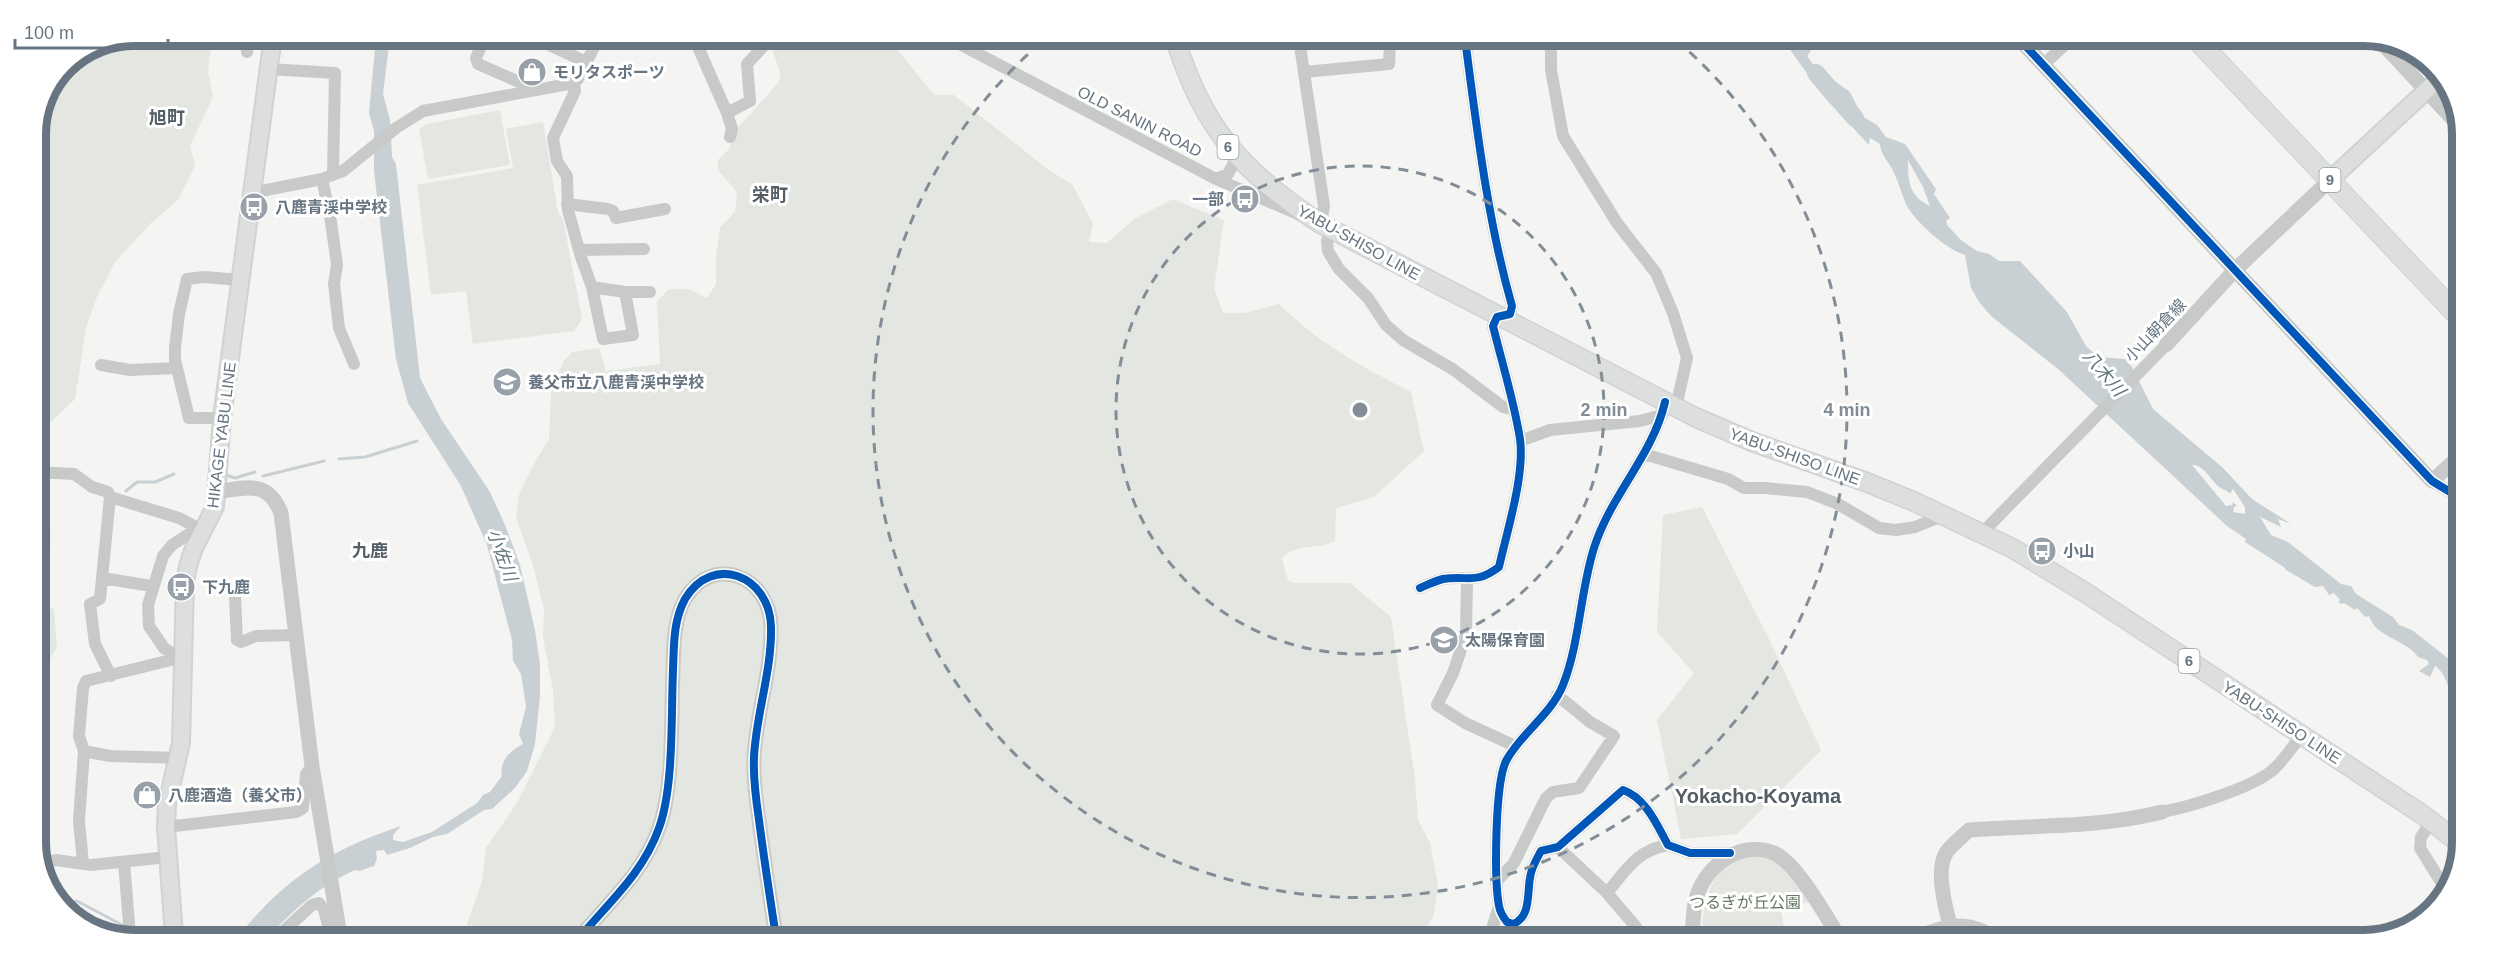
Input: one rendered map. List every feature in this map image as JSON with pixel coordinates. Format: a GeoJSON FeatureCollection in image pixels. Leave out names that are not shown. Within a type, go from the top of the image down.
{"type":"FeatureCollection","features":[{"type":"Feature","properties":{"kind":"highway","name":"9"},"geometry":{"type":"LineString","coordinates":[[2204,47],[2452,308]]}},
{"type":"Feature","properties":{"kind":"main road","name":"HIKAGE YABU LINE"},"geometry":{"type":"LineString","coordinates":[[174,930],[166,826],[167,804],[178,758],[182,726],[180,657],[186,574],[201,530],[215,507],[222,418],[272,47]]}},
{"type":"Feature","properties":{"kind":"main road","name":"YABU-SHISO LINE"},"geometry":{"type":"LineString","coordinates":[[1178,47],[1190,81],[1206,114],[1237,157],[1280,196],[1326,227],[1668,408],[1753,442],[1866,482],[1939,512],[1982,533],[2046,568],[2432,821],[2452,837]]}},
{"type":"Feature","properties":{"kind":"main road"},"geometry":{"type":"LineString","coordinates":[[2330,180],[2435,82]]}},
{"type":"Feature","properties":{"kind":"street"},"geometry":{"type":"LineString","coordinates":[[247,47],[247,52]]}},
{"type":"Feature","properties":{"kind":"street"},"geometry":{"type":"LineString","coordinates":[[481,47],[476,58],[478,64],[535,89]]}},
{"type":"Feature","properties":{"kind":"street"},"geometry":{"type":"LineString","coordinates":[[554,47],[586,62]]}},
{"type":"Feature","properties":{"kind":"street"},"geometry":{"type":"LineString","coordinates":[[251,193],[328,177],[343,171],[396,128],[423,111],[574,83],[593,47]]}},
{"type":"Feature","properties":{"kind":"street"},"geometry":{"type":"LineString","coordinates":[[698,47],[727,113],[732,129],[730,137]]}},
{"type":"Feature","properties":{"kind":"street"},"geometry":{"type":"LineString","coordinates":[[727,113],[750,101],[747,64],[763,47]]}},
{"type":"Feature","properties":{"kind":"street","name":"OLD SANIN ROAD"},"geometry":{"type":"LineString","coordinates":[[965,47],[1216,179],[1326,227]]}},
{"type":"Feature","properties":{"kind":"street"},"geometry":{"type":"LineString","coordinates":[[1300,47],[1324,206],[1328,251],[1339,269],[1368,298],[1386,325],[1403,340],[1455,370],[1503,407],[1513,409]]}},
{"type":"Feature","properties":{"kind":"street"},"geometry":{"type":"LineString","coordinates":[[1304,72],[1389,63],[1390,47]]}},
{"type":"Feature","properties":{"kind":"street"},"geometry":{"type":"LineString","coordinates":[[1420,588],[1443,579],[1467,580],[1487,576],[1499,567],[1514,501],[1520,441],[1493,326],[1497,317],[1510,314],[1512,306],[1497,252],[1487,202],[1466,47]]}},
{"type":"Feature","properties":{"kind":"street"},"geometry":{"type":"LineString","coordinates":[[1492,930],[1499,906],[1498,804],[1505,764],[1515,746],[1546,714],[1562,686],[1572,651],[1594,547],[1611,505],[1644,454],[1668,408],[1687,358],[1673,313],[1656,273],[1617,223],[1563,136],[1551,70],[1550,47]]}},
{"type":"Feature","properties":{"kind":"street"},"geometry":{"type":"LineString","coordinates":[[2026,47],[2432,481],[2452,493]]}},
{"type":"Feature","properties":{"kind":"street"},"geometry":{"type":"LineString","coordinates":[[2043,65],[2062,47]]}},
{"type":"Feature","properties":{"kind":"street"},"geometry":{"type":"LineString","coordinates":[[2388,50],[2451,117]]}},
{"type":"Feature","properties":{"kind":"street"},"geometry":{"type":"LineString","coordinates":[[269,69],[335,68],[328,177],[330,215],[337,265],[334,284],[339,328],[354,364]]}},
{"type":"Feature","properties":{"kind":"street"},"geometry":{"type":"LineString","coordinates":[[574,83],[575,91],[553,138],[557,160],[567,176],[567,204],[579,250],[592,286],[603,339],[633,335],[626,292]]}},
{"type":"Feature","properties":{"kind":"street"},"geometry":{"type":"LineString","coordinates":[[1216,179],[1228,174],[1237,157]]}},
{"type":"Feature","properties":{"kind":"street","name":"小山朝倉線"},"geometry":{"type":"LineString","coordinates":[[1982,533],[2166,345],[2235,270],[2330,180]]}},
{"type":"Feature","properties":{"kind":"street"},"geometry":{"type":"LineString","coordinates":[[567,204],[608,208],[613,211],[616,218],[665,209]]}},
{"type":"Feature","properties":{"kind":"street"},"geometry":{"type":"LineString","coordinates":[[579,250],[644,249]]}},
{"type":"Feature","properties":{"kind":"street"},"geometry":{"type":"LineString","coordinates":[[222,418],[189,418],[177,368],[175,348],[179,314],[187,279],[204,277],[240,280]]}},
{"type":"Feature","properties":{"kind":"street"},"geometry":{"type":"LineString","coordinates":[[592,286],[626,292],[650,292]]}},
{"type":"Feature","properties":{"kind":"street"},"geometry":{"type":"LineString","coordinates":[[101,365],[130,370],[177,368]]}},
{"type":"Feature","properties":{"kind":"street"},"geometry":{"type":"LineString","coordinates":[[1520,441],[1550,430],[1640,421],[1668,408]]}},
{"type":"Feature","properties":{"kind":"street"},"geometry":{"type":"LineString","coordinates":[[1644,454],[1728,478],[1744,488],[1807,492],[1838,504],[1879,528],[1896,530],[1915,527],[1935,519],[1939,512]]}},
{"type":"Feature","properties":{"kind":"street"},"geometry":{"type":"LineString","coordinates":[[2432,481],[2452,462]]}},
{"type":"Feature","properties":{"kind":"street"},"geometry":{"type":"LineString","coordinates":[[46,473],[74,474],[92,487],[108,492],[110,497],[100,599],[90,604],[95,644],[111,676]]}},
{"type":"Feature","properties":{"kind":"street"},"geometry":{"type":"LineString","coordinates":[[217,492],[249,488],[262,489],[270,493],[281,513],[312,766],[339,930]]}},
{"type":"Feature","properties":{"kind":"street"},"geometry":{"type":"LineString","coordinates":[[110,497],[179,518],[201,530],[166,552],[152,586],[148,605],[149,626],[164,648],[180,657]]}},
{"type":"Feature","properties":{"kind":"street"},"geometry":{"type":"LineString","coordinates":[[586,930],[637,873],[660,826],[667,793],[674,647],[679,613],[686,598],[706,579],[733,575],[744,578],[763,595],[771,622],[772,640],[759,707],[754,758],[756,800],[775,930]]}},
{"type":"Feature","properties":{"kind":"street"},"geometry":{"type":"LineString","coordinates":[[102,579],[152,586]]}},
{"type":"Feature","properties":{"kind":"street"},"geometry":{"type":"LineString","coordinates":[[1467,580],[1466,635],[1453,674],[1437,705],[1465,723],[1515,746]]}},
{"type":"Feature","properties":{"kind":"street"},"geometry":{"type":"LineString","coordinates":[[235,597],[237,639],[241,642],[256,636],[296,635]]}},
{"type":"Feature","properties":{"kind":"street"},"geometry":{"type":"LineString","coordinates":[[83,863],[79,821],[84,751],[79,736],[83,688],[86,681],[180,657]]}},
{"type":"Feature","properties":{"kind":"street"},"geometry":{"type":"LineString","coordinates":[[1498,880],[1514,863],[1546,798],[1553,792],[1579,788],[1614,736],[1590,722],[1557,695]]}},
{"type":"Feature","properties":{"kind":"street"},"geometry":{"type":"LineString","coordinates":[[1951,930],[1942,882],[1942,866],[1946,854],[1969,830],[2077,824],[2143,817],[2182,808],[2235,790],[2274,770],[2302,735]]}},
{"type":"Feature","properties":{"kind":"street"},"geometry":{"type":"LineString","coordinates":[[84,751],[110,756],[178,758]]}},
{"type":"Feature","properties":{"kind":"street"},"geometry":{"type":"LineString","coordinates":[[166,826],[296,812],[303,808],[306,774],[312,766]]}},
{"type":"Feature","properties":{"kind":"street"},"geometry":{"type":"LineString","coordinates":[[1499,906],[1507,922],[1513,924],[1520,921],[1526,912],[1533,866],[1541,851],[1558,847],[1623,790],[1634,794],[1651,815],[1668,845]]}},
{"type":"Feature","properties":{"kind":"street"},"geometry":{"type":"LineString","coordinates":[[2432,821],[2421,837],[2419,846],[2442,884]]}},
{"type":"Feature","properties":{"kind":"street"},"geometry":{"type":"LineString","coordinates":[[1607,893],[1633,861],[1651,848],[1668,845],[1690,853],[1730,853],[1750,849],[1773,853],[1791,867],[1806,885],[1835,930]]}},
{"type":"Feature","properties":{"kind":"street"},"geometry":{"type":"LineString","coordinates":[[1558,847],[1607,893],[1636,927],[1633,930]]}},
{"type":"Feature","properties":{"kind":"street"},"geometry":{"type":"LineString","coordinates":[[1693,930],[1695,901],[1703,881],[1730,853]]}},
{"type":"Feature","properties":{"kind":"street"},"geometry":{"type":"LineString","coordinates":[[49,862],[56,860],[90,865],[168,857]]}},
{"type":"Feature","properties":{"kind":"street"},"geometry":{"type":"LineString","coordinates":[[124,862],[129,930]]}},
{"type":"Feature","properties":{"kind":"street"},"geometry":{"type":"LineString","coordinates":[[285,930],[312,905],[319,903],[324,910],[330,930]]}},
{"type":"Feature","properties":{"kind":"street"},"geometry":{"type":"LineString","coordinates":[[1962,930],[1976,926],[1983,930]]}},
{"type":"Feature","properties":{"kind":"green space"},"geometry":{"type":"Polygon","coordinates":[[[135,47],[211,47],[208,72],[213,97],[190,146],[195,166],[178,200],[151,223],[115,262],[96,299],[86,328],[75,399],[46,427],[46,135],[53,101],[72,72],[101,53],[118,48],[135,47]]]}},
{"type":"Feature","properties":{"kind":"green space"},"geometry":{"type":"Polygon","coordinates":[[[776,47],[896,48],[934,95],[954,95],[1050,171],[1072,184],[1093,224],[1089,242],[1107,243],[1134,219],[1173,199],[1224,220],[1214,288],[1223,313],[1245,313],[1279,304],[1310,331],[1341,353],[1411,392],[1424,451],[1374,497],[1336,508],[1335,541],[1294,550],[1282,558],[1288,580],[1293,583],[1350,583],[1391,617],[1415,779],[1418,820],[1430,843],[1438,885],[1434,915],[1425,930],[465,930],[482,881],[486,848],[517,803],[555,727],[553,690],[543,637],[544,609],[533,565],[516,518],[519,495],[549,439],[551,394],[563,362],[572,352],[599,348],[606,371],[660,364],[657,302],[669,289],[689,289],[707,298],[716,284],[716,258],[720,227],[735,212],[737,192],[718,170],[718,160],[729,149],[737,129],[778,83],[781,75],[773,52],[776,47]]]}},
{"type":"Feature","properties":{"kind":"green space"},"geometry":{"type":"Polygon","coordinates":[[[500,110],[510,165],[428,179],[419,129],[427,124],[500,110]]]}},
{"type":"Feature","properties":{"kind":"green space"},"geometry":{"type":"Polygon","coordinates":[[[543,122],[558,212],[563,219],[582,319],[574,331],[473,344],[466,291],[431,295],[417,185],[513,168],[506,129],[543,122]]]}},
{"type":"Feature","properties":{"kind":"green space"},"geometry":{"type":"Polygon","coordinates":[[[1702,507],[1770,641],[1821,750],[1737,834],[1681,839],[1657,720],[1694,673],[1657,632],[1663,515],[1702,507]]]}},
{"type":"Feature","properties":{"kind":"green space"},"geometry":{"type":"Polygon","coordinates":[[[47,516],[50,526],[50,553],[47,556],[47,516]]]}},
{"type":"Feature","properties":{"kind":"green space"},"geometry":{"type":"Polygon","coordinates":[[[47,607],[54,609],[57,647],[47,665],[47,607]]]}},
{"type":"Feature","properties":{"kind":"green space","name":"つるぎが丘公園"},"geometry":{"type":"Polygon","coordinates":[[[1751,856],[1781,865],[1793,876],[1812,901],[1781,910],[1784,930],[1702,930],[1704,911],[1711,887],[1725,867],[1751,856]]]}},
{"type":"Feature","properties":{"kind":"water","name":"小佐川"},"geometry":{"type":"Polygon","coordinates":[[[375,47],[389,47],[383,94],[390,120],[392,157],[396,164],[420,378],[441,419],[490,492],[520,565],[535,630],[540,665],[540,696],[535,744],[527,771],[515,788],[492,809],[484,810],[447,834],[433,837],[410,848],[387,855],[384,850],[376,851],[377,859],[374,866],[359,871],[355,870],[319,890],[275,930],[244,930],[292,882],[331,856],[401,826],[393,835],[393,840],[403,842],[432,832],[477,803],[483,795],[490,792],[502,776],[502,766],[506,757],[523,744],[519,734],[526,707],[521,674],[513,661],[512,640],[487,545],[461,486],[408,403],[396,359],[374,171],[374,131],[369,113],[375,47]]]}},
{"type":"Feature","properties":{"kind":"water"},"geometry":{"type":"Polygon","coordinates":[[[1788,47],[1810,47],[1811,51],[1807,56],[1815,67],[1850,92],[1862,116],[1877,125],[1886,137],[1905,144],[1936,189],[1934,194],[1950,218],[1946,221],[1947,225],[1962,241],[1999,261],[2020,261],[2067,312],[2086,346],[2098,357],[2125,359],[2132,367],[2153,409],[2222,467],[2252,499],[2291,524],[2278,519],[2281,527],[2260,517],[2271,535],[2288,542],[2341,584],[2351,586],[2356,594],[2393,617],[2399,625],[2412,630],[2452,661],[2452,694],[2440,670],[2435,666],[2430,677],[2419,671],[2429,664],[2427,660],[2418,657],[2407,646],[2384,634],[2372,623],[2369,616],[2365,617],[2357,608],[2355,610],[2338,602],[2340,600],[2334,593],[2329,595],[2323,586],[2315,587],[2245,542],[2246,539],[2227,526],[2058,369],[1991,316],[1971,288],[1965,255],[1941,241],[1916,218],[1906,204],[1894,173],[1881,151],[1880,144],[1870,138],[1869,145],[1824,97],[1788,47]],[[1908,160],[1911,188],[1918,198],[1930,206],[1923,187],[1908,160]],[[2192,465],[2226,506],[2232,505],[2233,502],[2237,506],[2234,507],[2233,512],[2245,514],[2245,507],[2233,489],[2230,494],[2218,486],[2204,470],[2192,465]]]}},
{"type":"Feature","properties":{"kind":"waterway","name":"八木川"},"geometry":{"type":"LineString","coordinates":[[1816,73],[1855,118]]}},
{"type":"Feature","properties":{"kind":"waterway"},"geometry":{"type":"LineString","coordinates":[[339,459],[365,457],[417,441]]}},
{"type":"Feature","properties":{"kind":"waterway"},"geometry":{"type":"LineString","coordinates":[[263,476],[324,461]]}},
{"type":"Feature","properties":{"kind":"waterway"},"geometry":{"type":"LineString","coordinates":[[223,474],[235,478],[255,472]]}},
{"type":"Feature","properties":{"kind":"waterway"},"geometry":{"type":"LineString","coordinates":[[126,491],[137,482],[155,482],[174,474]]}},
{"type":"Feature","properties":{"kind":"waterway"},"geometry":{"type":"LineString","coordinates":[[71,902],[77,901],[126,927]]}},
{"type":"Feature","properties":{"kind":"cycle path"},"geometry":{"type":"LineString","coordinates":[[1420,588],[1443,579],[1477,578],[1499,567],[1520,469],[1520,439],[1493,326],[1497,317],[1510,314],[1512,306],[1489,207],[1466,47]]}},
{"type":"Feature","properties":{"kind":"cycle path"},"geometry":{"type":"LineString","coordinates":[[2027,47],[2432,481],[2452,493]]}},
{"type":"Feature","properties":{"kind":"cycle path"},"geometry":{"type":"LineString","coordinates":[[1665,402],[1651,440],[1610,511],[1594,548],[1573,652],[1563,685],[1551,706],[1512,751],[1502,773],[1496,832],[1499,908],[1507,922],[1513,924],[1519,921],[1527,904],[1531,871],[1541,851],[1558,847],[1623,790],[1638,799],[1644,806],[1668,845],[1690,853],[1730,853]]}},
{"type":"Feature","properties":{"kind":"cycle path"},"geometry":{"type":"LineString","coordinates":[[586,930],[635,873],[659,828],[664,811],[669,772],[674,643],[678,616],[685,599],[696,585],[710,577],[724,574],[738,576],[750,583],[761,594],[768,609],[771,627],[769,660],[755,741],[754,781],[775,930]]}},
{"type":"Feature","properties":{"kind":"place","name":"モリタスポーツ"},"geometry":{"type":"Point","coordinates":[532,72]}},
{"type":"Feature","properties":{"kind":"place","name":"一部"},"geometry":{"type":"Point","coordinates":[1245,199]}},
{"type":"Feature","properties":{"kind":"place","name":"八鹿青渓中学校"},"geometry":{"type":"Point","coordinates":[254,207]}},
{"type":"Feature","properties":{"kind":"place","name":"養父市立八鹿青渓中学校"},"geometry":{"type":"Point","coordinates":[507,382]}},
{"type":"Feature","properties":{"kind":"place","name":"小山"},"geometry":{"type":"Point","coordinates":[2042,551]}},
{"type":"Feature","properties":{"kind":"place","name":"下九鹿"},"geometry":{"type":"Point","coordinates":[181,587]}},
{"type":"Feature","properties":{"kind":"place","name":"太陽保育園"},"geometry":{"type":"Point","coordinates":[1444,640]}},
{"type":"Feature","properties":{"kind":"place","name":"八鹿酒造（養父市）"},"geometry":{"type":"Point","coordinates":[147,795]}},
{"type":"Feature","properties":{"kind":"district","name":"旭町"},"geometry":{"type":"Point","coordinates":[167,118]}},
{"type":"Feature","properties":{"kind":"district","name":"栄町"},"geometry":{"type":"Point","coordinates":[770,195]}},
{"type":"Feature","properties":{"kind":"district","name":"九鹿"},"geometry":{"type":"Point","coordinates":[370,551]}},
{"type":"Feature","properties":{"kind":"district","name":"Yokacho-Koyama"},"geometry":{"type":"Point","coordinates":[1758,796]}}]}
